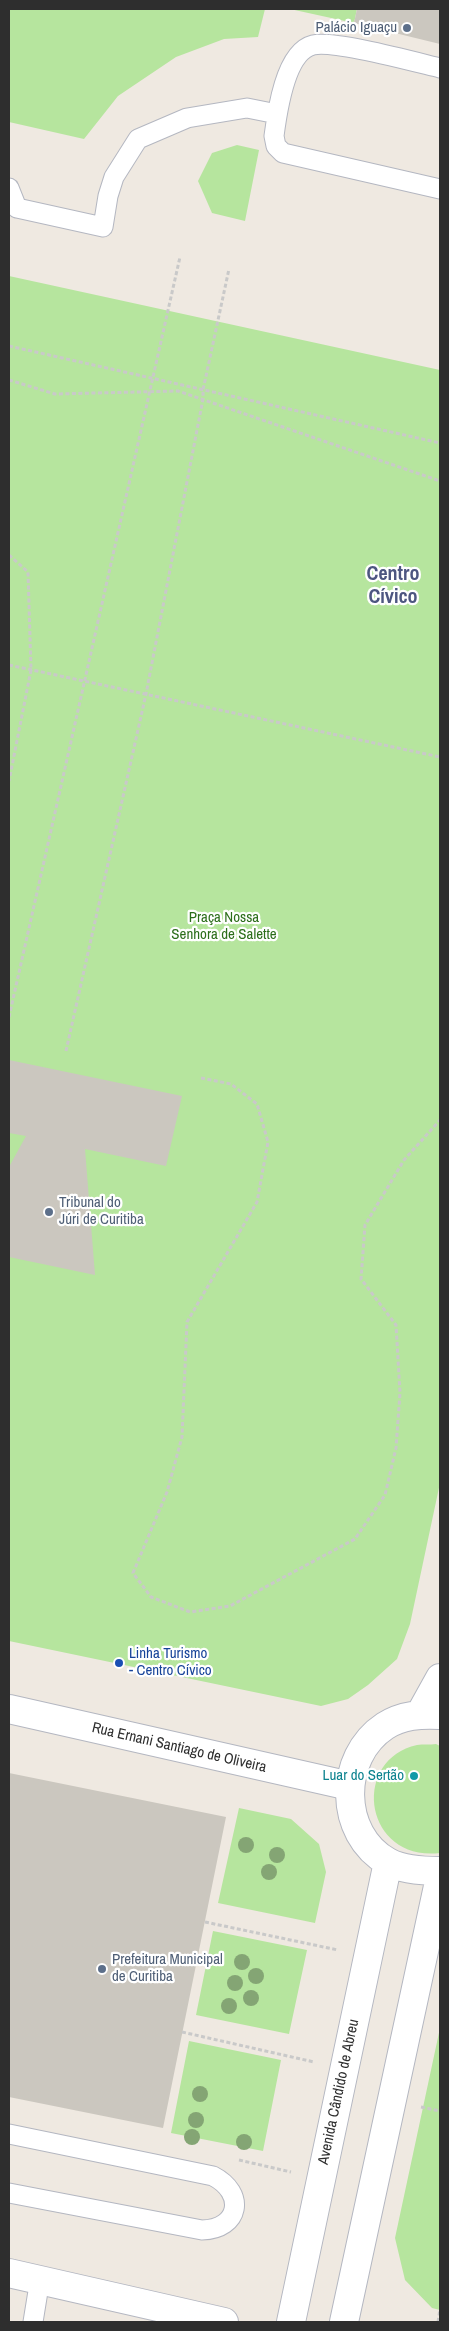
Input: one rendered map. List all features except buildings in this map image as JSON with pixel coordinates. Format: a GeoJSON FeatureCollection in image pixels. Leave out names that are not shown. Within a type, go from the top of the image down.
{"type":"FeatureCollection","features":[{"type":"Feature","properties":{"kind":"main road"},"geometry":{"type":"LineString","coordinates":[[440,1678],[430,1715],[402,1718],[385,1726],[371,1738],[360,1753],[350,1786],[349,1803],[354,1822],[362,1837],[374,1851],[388,1862],[421,1871],[440,1871]]}},
{"type":"Feature","properties":{"kind":"main road","name":"Rua Ernani Santiago de Oliveira"},"geometry":{"type":"LineString","coordinates":[[9,1709],[350,1786]]}},
{"type":"Feature","properties":{"kind":"main road","name":"Avenida Cândido de Abreu"},"geometry":{"type":"LineString","coordinates":[[291,2322],[388,1862]]}},
{"type":"Feature","properties":{"kind":"main road"},"geometry":{"type":"LineString","coordinates":[[344,2322],[440,1877]]}},
{"type":"Feature","properties":{"kind":"main road"},"geometry":{"type":"LineString","coordinates":[[9,2272],[224,2322]]}},
{"type":"Feature","properties":{"kind":"lane"},"geometry":{"type":"LineString","coordinates":[[440,68],[333,45],[312,45],[300,54],[286,76],[274,136],[276,146],[283,153],[440,189]]}},
{"type":"Feature","properties":{"kind":"lane"},"geometry":{"type":"LineString","coordinates":[[9,188],[13,213],[103,227],[108,196],[114,177],[138,139],[187,118],[246,108],[277,114]]}},
{"type":"Feature","properties":{"kind":"lane"},"geometry":{"type":"LineString","coordinates":[[9,2134],[213,2176],[224,2182],[232,2191],[235,2202],[232,2214],[225,2224],[214,2230],[202,2230],[9,2193]]}},
{"type":"Feature","properties":{"kind":"lane"},"geometry":{"type":"LineString","coordinates":[[33,2322],[40,2279]]}},
{"type":"Feature","properties":{"kind":"path"},"geometry":{"type":"LineString","coordinates":[[9,1017],[83,681],[180,257]]}},
{"type":"Feature","properties":{"kind":"path"},"geometry":{"type":"LineString","coordinates":[[66,1051],[146,694],[203,400],[203,390],[229,269]]}},
{"type":"Feature","properties":{"kind":"path"},"geometry":{"type":"LineString","coordinates":[[9,346],[440,443]]}},
{"type":"Feature","properties":{"kind":"path"},"geometry":{"type":"LineString","coordinates":[[9,380],[55,394],[178,391],[440,481]]}},
{"type":"Feature","properties":{"kind":"path"},"geometry":{"type":"LineString","coordinates":[[9,555],[28,572],[30,670],[9,782]]}},
{"type":"Feature","properties":{"kind":"path"},"geometry":{"type":"LineString","coordinates":[[9,665],[440,757]]}},
{"type":"Feature","properties":{"kind":"path"},"geometry":{"type":"LineString","coordinates":[[201,1078],[231,1084],[258,1104],[268,1142],[257,1202],[187,1322],[182,1437],[167,1492],[133,1572],[151,1597],[190,1612],[230,1606],[355,1539],[385,1494],[396,1448],[400,1394],[396,1325],[361,1279],[365,1225],[404,1160],[440,1120]]}},
{"type":"Feature","properties":{"kind":"path"},"geometry":{"type":"LineString","coordinates":[[205,1922],[368,1956]]}},
{"type":"Feature","properties":{"kind":"path"},"geometry":{"type":"LineString","coordinates":[[182,2032],[344,2068]]}},
{"type":"Feature","properties":{"kind":"path"},"geometry":{"type":"LineString","coordinates":[[438,2322],[440,2309]]}},
{"type":"Feature","properties":{"kind":"green space"},"geometry":{"type":"Polygon","coordinates":[[[9,9],[265,9],[258,37],[224,39],[176,57],[118,96],[84,139],[9,122],[9,9]]]}},
{"type":"Feature","properties":{"kind":"green space"},"geometry":{"type":"Polygon","coordinates":[[[290,9],[357,9],[354,23],[290,9]]]}},
{"type":"Feature","properties":{"kind":"green space"},"geometry":{"type":"Polygon","coordinates":[[[237,145],[259,150],[245,221],[212,213],[198,181],[212,153],[237,145]]]}},
{"type":"Feature","properties":{"kind":"green space","name":"Praça Nossa Senhora de Salette"},"geometry":{"type":"Polygon","coordinates":[[[9,276],[440,370],[440,1483],[410,1624],[397,1659],[368,1685],[348,1699],[321,1706],[9,1641],[9,276]]]}},
{"type":"Feature","properties":{"kind":"green space"},"geometry":{"type":"Polygon","coordinates":[[[436,1744],[440,1746],[440,1853],[414,1852],[395,1842],[382,1827],[375,1808],[375,1788],[382,1769],[396,1754],[417,1745],[436,1744]]]}},
{"type":"Feature","properties":{"kind":"green space"},"geometry":{"type":"Polygon","coordinates":[[[239,1808],[291,1819],[319,1844],[326,1872],[315,1923],[218,1903],[239,1808]]]}},
{"type":"Feature","properties":{"kind":"green space"},"geometry":{"type":"Polygon","coordinates":[[[213,1931],[307,1950],[289,2034],[196,2015],[213,1931]]]}},
{"type":"Feature","properties":{"kind":"green space"},"geometry":{"type":"Polygon","coordinates":[[[440,2028],[440,2310],[432,2308],[405,2280],[395,2238],[440,2028]]]}},
{"type":"Feature","properties":{"kind":"green space"},"geometry":{"type":"Polygon","coordinates":[[[189,2041],[281,2060],[263,2151],[171,2133],[189,2041]]]}},
{"type":"Feature","properties":{"kind":"place","name":"Palácio Iguaçu"},"geometry":{"type":"Point","coordinates":[407,28]}},
{"type":"Feature","properties":{"kind":"place","name":"Tribunal do Júri de Curitiba"},"geometry":{"type":"Point","coordinates":[49,1212]}},
{"type":"Feature","properties":{"kind":"place","name":"Linha Turismo - Centro Cívico"},"geometry":{"type":"Point","coordinates":[119,1663]}},
{"type":"Feature","properties":{"kind":"place","name":"Luar do Sertão"},"geometry":{"type":"Point","coordinates":[414,1776]}},
{"type":"Feature","properties":{"kind":"place","name":"Prefeitura Municipal de Curitiba"},"geometry":{"type":"Point","coordinates":[102,1969]}},
{"type":"Feature","properties":{"kind":"district","name":"Centro Cívico"},"geometry":{"type":"Point","coordinates":[393,586]}}]}
